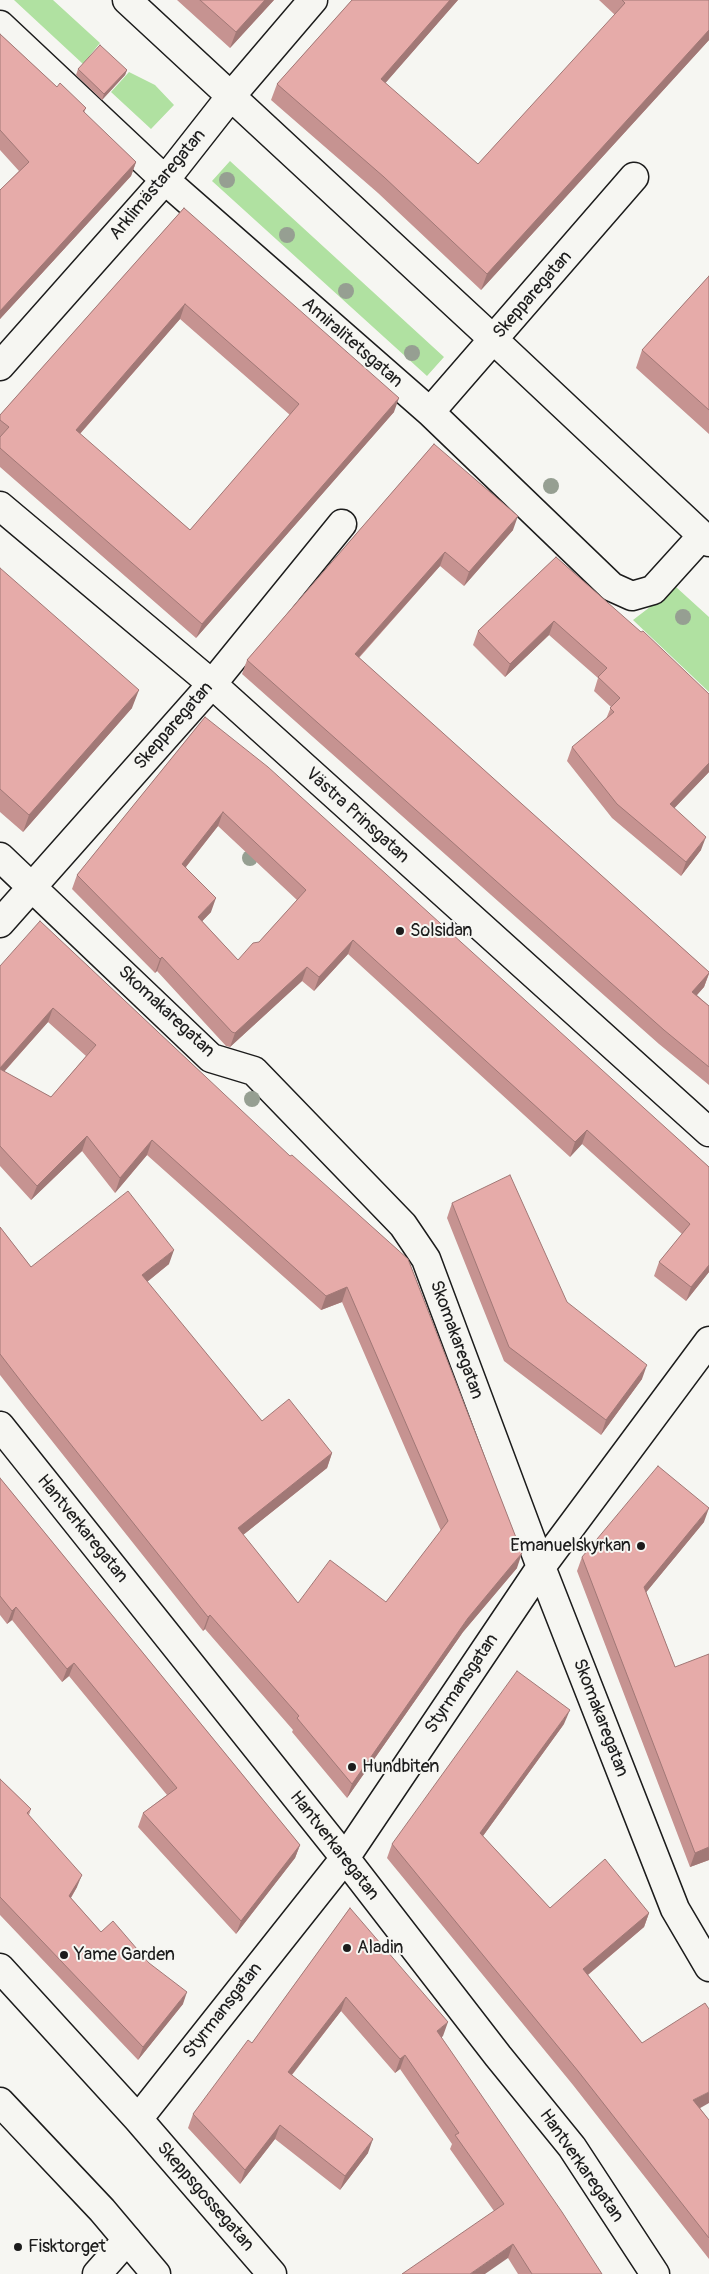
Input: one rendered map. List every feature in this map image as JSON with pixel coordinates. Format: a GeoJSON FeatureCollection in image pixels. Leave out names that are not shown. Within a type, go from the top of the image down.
{"type":"FeatureCollection","features":[{"type":"Feature","properties":{"kind":"street","name":"Amiralitetsgatan"},"geometry":{"type":"LineString","coordinates":[[0,25],[165,180],[430,412],[612,587],[632,596],[653,590],[706,539],[127,0]]}},
{"type":"Feature","properties":{"kind":"street","name":"Arklimästaregatan"},"geometry":{"type":"LineString","coordinates":[[0,366],[165,180],[231,96],[313,0]]}},
{"type":"Feature","properties":{"kind":"street","name":"Skepparegatan"},"geometry":{"type":"LineString","coordinates":[[430,412],[634,177]]}},
{"type":"Feature","properties":{"kind":"street","name":"Västra Prinsgatan"},"geometry":{"type":"LineString","coordinates":[[0,506],[212,684],[709,1132]]}},
{"type":"Feature","properties":{"kind":"street","name":"Skepparegatan"},"geometry":{"type":"LineString","coordinates":[[0,923],[212,684],[342,524]]}},
{"type":"Feature","properties":{"kind":"street","name":"Skomakaregatan"},"geometry":{"type":"LineString","coordinates":[[0,857],[211,1058],[254,1071],[403,1226],[426,1259],[541,1567],[675,1909],[709,1966]]}},
{"type":"Feature","properties":{"kind":"street","name":"Styrmansgatan"},"geometry":{"type":"LineString","coordinates":[[138,2119],[345,1858],[541,1567],[709,1341]]}},
{"type":"Feature","properties":{"kind":"street","name":"Hantverkaregatan"},"geometry":{"type":"LineString","coordinates":[[0,1426],[345,1858],[498,2056],[572,2147],[655,2274]]}},
{"type":"Feature","properties":{"kind":"street"},"geometry":{"type":"LineString","coordinates":[[0,1968],[138,2119]]}},
{"type":"Feature","properties":{"kind":"street"},"geometry":{"type":"LineString","coordinates":[[0,2102],[102,2210],[156,2274]]}},
{"type":"Feature","properties":{"kind":"street","name":"Skeppsgossegatan"},"geometry":{"type":"LineString","coordinates":[[138,2119],[272,2274]]}},
{"type":"Feature","properties":{"kind":"street"},"geometry":{"type":"LineString","coordinates":[[97,2274],[126,2240]]}},
{"type":"Feature","properties":{"kind":"green space"},"geometry":{"type":"Polygon","coordinates":[[[14,0],[53,0],[100,43],[83,64],[14,0]]]}},
{"type":"Feature","properties":{"kind":"green space"},"geometry":{"type":"Polygon","coordinates":[[[129,72],[155,85],[174,105],[151,129],[111,92],[129,72]]]}},
{"type":"Feature","properties":{"kind":"green space"},"geometry":{"type":"Polygon","coordinates":[[[230,161],[444,357],[427,376],[212,181],[230,161]]]}},
{"type":"Feature","properties":{"kind":"green space"},"geometry":{"type":"Polygon","coordinates":[[[676,587],[709,617],[709,692],[633,620],[676,587]]]}},
{"type":"Feature","properties":{"kind":"building"},"geometry":{"type":"Polygon","coordinates":[[[200,0],[265,0],[236,32],[200,0]]]}},
{"type":"Feature","properties":{"kind":"building"},"geometry":{"type":"Polygon","coordinates":[[[352,0],[450,0],[381,79],[478,164],[625,3],[622,0],[709,0],[709,30],[487,274],[384,177],[277,84],[352,0]]]}},
{"type":"Feature","properties":{"kind":"building"},"geometry":{"type":"Polygon","coordinates":[[[0,34],[57,87],[60,83],[86,108],[83,111],[136,162],[0,311],[0,190],[29,162],[0,130],[0,34]]]}},
{"type":"Feature","properties":{"kind":"building"},"geometry":{"type":"Polygon","coordinates":[[[100,45],[127,70],[104,94],[78,69],[100,45]]]}},
{"type":"Feature","properties":{"kind":"building"},"geometry":{"type":"Polygon","coordinates":[[[184,208],[399,398],[202,624],[0,448],[0,437],[9,427],[0,420],[0,415],[184,208]],[[185,304],[76,430],[190,530],[299,404],[185,304]]]}},
{"type":"Feature","properties":{"kind":"building"},"geometry":{"type":"Polygon","coordinates":[[[709,276],[709,410],[642,350],[709,276]]]}},
{"type":"Feature","properties":{"kind":"building"},"geometry":{"type":"Polygon","coordinates":[[[434,444],[518,516],[469,572],[445,552],[355,654],[709,972],[692,992],[709,1006],[709,1067],[664,1030],[247,660],[434,444]]]}},
{"type":"Feature","properties":{"kind":"building"},"geometry":{"type":"Polygon","coordinates":[[[556,557],[641,632],[643,631],[709,694],[709,763],[670,804],[706,837],[686,862],[617,804],[572,747],[614,712],[610,708],[620,698],[598,677],[607,668],[554,621],[510,664],[478,631],[556,557]]]}},
{"type":"Feature","properties":{"kind":"building"},"geometry":{"type":"Polygon","coordinates":[[[0,568],[139,690],[29,815],[0,789],[0,568]]]}},
{"type":"Feature","properties":{"kind":"building"},"geometry":{"type":"Polygon","coordinates":[[[205,717],[268,767],[709,1167],[709,1265],[691,1287],[659,1262],[690,1224],[587,1130],[575,1142],[353,940],[319,977],[307,967],[235,1033],[162,957],[160,959],[77,875],[205,717]],[[223,812],[182,864],[216,898],[198,917],[238,960],[253,943],[259,942],[306,890],[223,812]]]}},
{"type":"Feature","properties":{"kind":"building"},"geometry":{"type":"Polygon","coordinates":[[[40,921],[290,1156],[292,1155],[408,1259],[522,1553],[468,1618],[352,1784],[297,1718],[299,1716],[210,1615],[208,1617],[0,1354],[0,1227],[31,1267],[128,1191],[174,1250],[142,1275],[262,1421],[289,1399],[332,1453],[238,1528],[298,1603],[330,1560],[386,1602],[448,1521],[347,1287],[326,1296],[152,1140],[120,1178],[87,1136],[37,1186],[0,1146],[0,1069],[51,1097],[96,1045],[53,1008],[0,1068],[0,966],[40,921]]]}},
{"type":"Feature","properties":{"kind":"building"},"geometry":{"type":"Polygon","coordinates":[[[510,1175],[567,1302],[647,1365],[606,1420],[509,1347],[452,1203],[510,1175]]]}},
{"type":"Feature","properties":{"kind":"building"},"geometry":{"type":"Polygon","coordinates":[[[658,1466],[709,1508],[644,1587],[675,1667],[709,1654],[709,1847],[695,1853],[582,1557],[658,1466]]]}},
{"type":"Feature","properties":{"kind":"building"},"geometry":{"type":"Polygon","coordinates":[[[0,1478],[300,1845],[241,1921],[143,1813],[177,1788],[74,1663],[67,1669],[16,1607],[12,1611],[0,1596],[0,1478]]]}},
{"type":"Feature","properties":{"kind":"building"},"geometry":{"type":"Polygon","coordinates":[[[517,1671],[570,1710],[480,1833],[550,1908],[605,1859],[649,1913],[583,1969],[642,2043],[705,2003],[709,2009],[709,2092],[693,2100],[709,2120],[709,2238],[578,2071],[392,1844],[517,1671]]]}},
{"type":"Feature","properties":{"kind":"building"},"geometry":{"type":"Polygon","coordinates":[[[0,1779],[31,1809],[27,1813],[82,1875],[69,1896],[101,1932],[113,1921],[149,1963],[187,1992],[143,2047],[0,1897],[0,1779]]]}},
{"type":"Feature","properties":{"kind":"building"},"geometry":{"type":"Polygon","coordinates":[[[350,1908],[448,2022],[437,2031],[562,2212],[602,2274],[532,2274],[513,2244],[470,2274],[402,2274],[504,2204],[455,2135],[459,2133],[405,2055],[400,2059],[346,1997],[288,2072],[373,2139],[345,2176],[280,2125],[245,2170],[193,2114],[248,2040],[252,2043],[350,1908]]]}},
{"type":"Feature","properties":{"kind":"place","name":"Solsidan"},"geometry":{"type":"Point","coordinates":[400,931]}},
{"type":"Feature","properties":{"kind":"place","name":"Emanuelskyrkan"},"geometry":{"type":"Point","coordinates":[641,1546]}},
{"type":"Feature","properties":{"kind":"place","name":"Hundbiten"},"geometry":{"type":"Point","coordinates":[352,1767]}},
{"type":"Feature","properties":{"kind":"place","name":"Aladin"},"geometry":{"type":"Point","coordinates":[347,1948]}},
{"type":"Feature","properties":{"kind":"place","name":"Yame Garden"},"geometry":{"type":"Point","coordinates":[64,1955]}},
{"type":"Feature","properties":{"kind":"place","name":"Fisktorget"},"geometry":{"type":"Point","coordinates":[18,2247]}}]}
